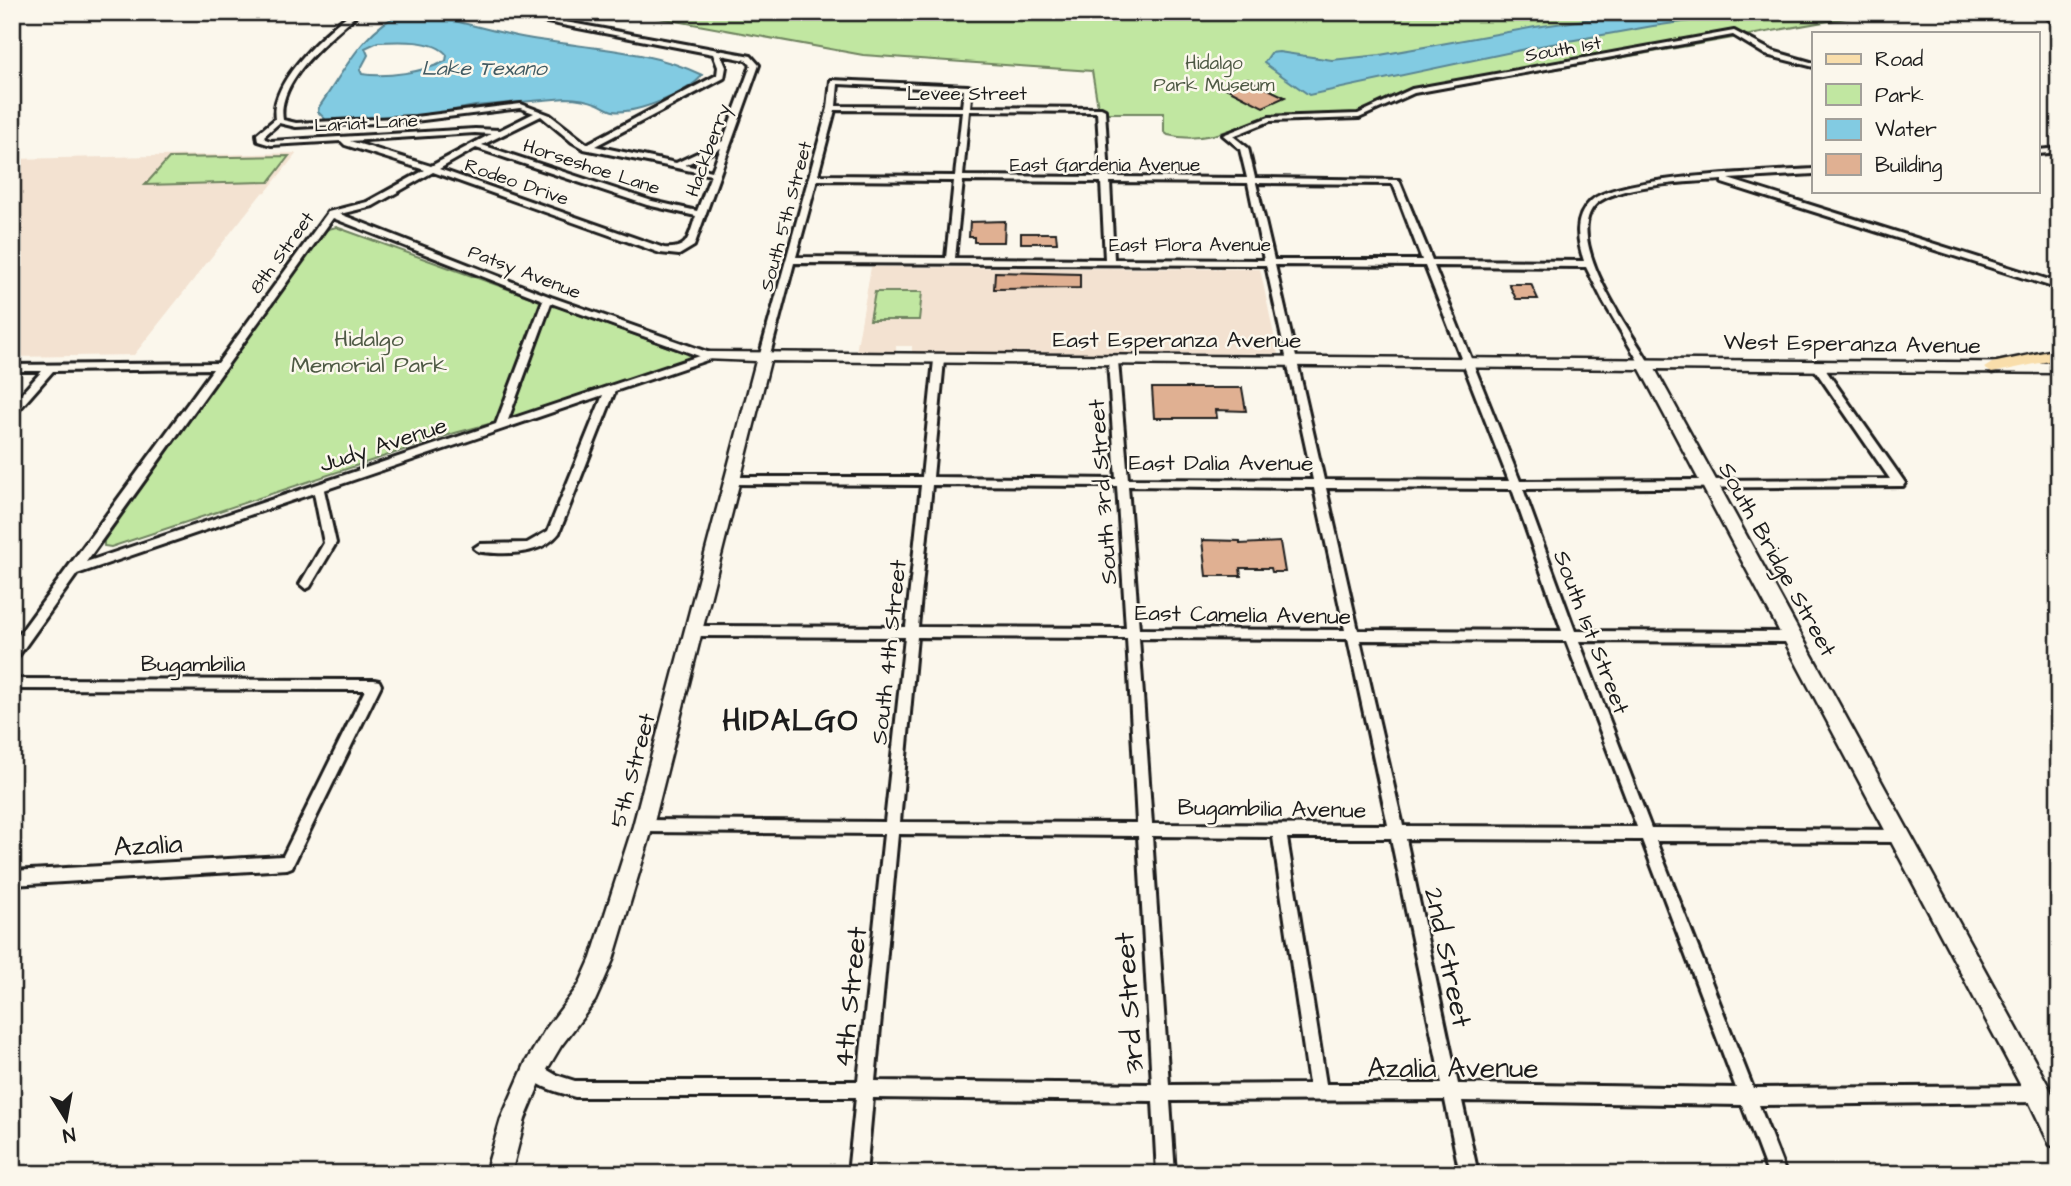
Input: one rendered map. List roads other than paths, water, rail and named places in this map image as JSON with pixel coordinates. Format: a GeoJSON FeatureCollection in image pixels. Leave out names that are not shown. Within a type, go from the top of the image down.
{"type":"FeatureCollection","features":[{"type":"Feature","properties":{"kind":"main road"},"geometry":{"type":"LineString","coordinates":[[2050,15],[2059,26]]}},
{"type":"Feature","properties":{"kind":"main road"},"geometry":{"type":"LineString","coordinates":[[1992,368],[2059,354]]}},
{"type":"Feature","properties":{"kind":"street"},"geometry":{"type":"LineString","coordinates":[[357,12],[327,35],[306,59],[276,103],[278,120],[296,125],[415,119],[521,106],[541,113],[562,126],[577,143],[587,147],[716,174]]}},
{"type":"Feature","properties":{"kind":"street"},"geometry":{"type":"LineString","coordinates":[[498,12],[748,58]]}},
{"type":"Feature","properties":{"kind":"street","name":"South 1st"},"geometry":{"type":"LineString","coordinates":[[1321,115],[1337,119],[1359,116],[1412,91],[1734,33],[1769,53],[1812,64]]}},
{"type":"Feature","properties":{"kind":"street"},"geometry":{"type":"LineString","coordinates":[[587,147],[721,76],[722,68],[716,53]]}},
{"type":"Feature","properties":{"kind":"street","name":"Hackberry"},"geometry":{"type":"LineString","coordinates":[[679,252],[688,246],[755,65],[748,58]]}},
{"type":"Feature","properties":{"kind":"street"},"geometry":{"type":"LineString","coordinates":[[834,82],[968,88],[950,261]]}},
{"type":"Feature","properties":{"kind":"street","name":"South 5th Street"},"geometry":{"type":"LineString","coordinates":[[764,358],[832,108],[834,82]]}},
{"type":"Feature","properties":{"kind":"street","name":"Levee Street"},"geometry":{"type":"LineString","coordinates":[[832,108],[1101,110],[1105,179]]}},
{"type":"Feature","properties":{"kind":"street","name":"8th Street"},"geometry":{"type":"LineString","coordinates":[[12,654],[331,214],[370,204],[475,145],[541,113]]}},
{"type":"Feature","properties":{"kind":"street"},"geometry":{"type":"LineString","coordinates":[[1321,115],[1269,119],[1227,135],[1243,145],[1252,180],[1290,362],[1397,832]]}},
{"type":"Feature","properties":{"kind":"street","name":"Lariat Lane"},"geometry":{"type":"LineString","coordinates":[[278,120],[262,132],[262,141],[271,144],[475,131],[502,132]]}},
{"type":"Feature","properties":{"kind":"street","name":"Rodeo Drive"},"geometry":{"type":"LineString","coordinates":[[344,140],[360,148],[432,169],[663,251],[679,252]]}},
{"type":"Feature","properties":{"kind":"street"},"geometry":{"type":"LineString","coordinates":[[679,165],[727,142]]}},
{"type":"Feature","properties":{"kind":"street","name":"Horseshoe Lane"},"geometry":{"type":"LineString","coordinates":[[475,145],[650,203],[700,214]]}},
{"type":"Feature","properties":{"kind":"street"},"geometry":{"type":"LineString","coordinates":[[2039,152],[2059,150]]}},
{"type":"Feature","properties":{"kind":"street","name":"South Bridge Street"},"geometry":{"type":"LineString","coordinates":[[1812,171],[1636,186],[1599,198],[1582,219],[1583,247],[1588,264],[1793,637],[2039,1094],[2059,1136]]}},
{"type":"Feature","properties":{"kind":"street","name":"East Gardenia Avenue"},"geometry":{"type":"LineString","coordinates":[[814,177],[1396,182]]}},
{"type":"Feature","properties":{"kind":"street"},"geometry":{"type":"LineString","coordinates":[[1105,179],[1110,261]]}},
{"type":"Feature","properties":{"kind":"street"},"geometry":{"type":"LineString","coordinates":[[1719,179],[2059,286]]}},
{"type":"Feature","properties":{"kind":"street","name":"South 1st Street"},"geometry":{"type":"LineString","coordinates":[[1396,182],[1516,485],[1777,1174]]}},
{"type":"Feature","properties":{"kind":"street","name":"Patsy Avenue"},"geometry":{"type":"LineString","coordinates":[[331,214],[548,299],[709,356]]}},
{"type":"Feature","properties":{"kind":"street","name":"East Flora Avenue"},"geometry":{"type":"LineString","coordinates":[[791,260],[1588,264]]}},
{"type":"Feature","properties":{"kind":"street"},"geometry":{"type":"LineString","coordinates":[[500,428],[548,299]]}},
{"type":"Feature","properties":{"kind":"street","name":"East Esperanza Avenue"},"geometry":{"type":"LineString","coordinates":[[709,356],[1645,364]]}},
{"type":"Feature","properties":{"kind":"street","name":"Judy Avenue"},"geometry":{"type":"LineString","coordinates":[[70,571],[709,356]]}},
{"type":"Feature","properties":{"kind":"street","name":"5th Street"},"geometry":{"type":"LineString","coordinates":[[498,1174],[513,1119],[534,1070],[552,1038],[587,993],[603,960],[643,827],[764,358]]}},
{"type":"Feature","properties":{"kind":"street"},"geometry":{"type":"LineString","coordinates":[[926,482],[939,360]]}},
{"type":"Feature","properties":{"kind":"street","name":"South 3rd Street"},"geometry":{"type":"LineString","coordinates":[[1113,361],[1134,634],[1143,829]]}},
{"type":"Feature","properties":{"kind":"street","name":"West Esperanza Avenue"},"geometry":{"type":"LineString","coordinates":[[1645,364],[2059,368]]}},
{"type":"Feature","properties":{"kind":"street"},"geometry":{"type":"LineString","coordinates":[[1815,364],[1899,483]]}},
{"type":"Feature","properties":{"kind":"street"},"geometry":{"type":"LineString","coordinates":[[12,368],[219,366]]}},
{"type":"Feature","properties":{"kind":"street"},"geometry":{"type":"LineString","coordinates":[[12,411],[51,367]]}},
{"type":"Feature","properties":{"kind":"street"},"geometry":{"type":"LineString","coordinates":[[480,548],[530,549],[544,542],[552,533],[610,391]]}},
{"type":"Feature","properties":{"kind":"street","name":"East Dalia Avenue"},"geometry":{"type":"LineString","coordinates":[[732,480],[1710,485]]}},
{"type":"Feature","properties":{"kind":"street","name":"South 4th Street"},"geometry":{"type":"LineString","coordinates":[[892,827],[909,633],[926,482]]}},
{"type":"Feature","properties":{"kind":"street"},"geometry":{"type":"LineString","coordinates":[[1710,485],[1899,483]]}},
{"type":"Feature","properties":{"kind":"street"},"geometry":{"type":"LineString","coordinates":[[306,584],[330,544],[318,487]]}},
{"type":"Feature","properties":{"kind":"street","name":"East Camelia Avenue"},"geometry":{"type":"LineString","coordinates":[[694,631],[1793,637]]}},
{"type":"Feature","properties":{"kind":"street","name":"Bugambilia"},"geometry":{"type":"LineString","coordinates":[[12,684],[374,685],[287,862]]}},
{"type":"Feature","properties":{"kind":"street","name":"Bugambilia Avenue"},"geometry":{"type":"LineString","coordinates":[[643,827],[1900,836]]}},
{"type":"Feature","properties":{"kind":"street","name":"4th Street"},"geometry":{"type":"LineString","coordinates":[[857,1174],[892,827]]}},
{"type":"Feature","properties":{"kind":"street","name":"3rd Street"},"geometry":{"type":"LineString","coordinates":[[1143,829],[1166,1174]]}},
{"type":"Feature","properties":{"kind":"street"},"geometry":{"type":"LineString","coordinates":[[1279,831],[1319,1093]]}},
{"type":"Feature","properties":{"kind":"street","name":"2nd Street"},"geometry":{"type":"LineString","coordinates":[[1397,832],[1469,1174]]}},
{"type":"Feature","properties":{"kind":"street","name":"Azalia"},"geometry":{"type":"LineString","coordinates":[[12,878],[287,862]]}},
{"type":"Feature","properties":{"kind":"street","name":"Azalia Avenue"},"geometry":{"type":"LineString","coordinates":[[534,1070],[552,1082],[575,1089],[1450,1092],[1747,1097],[2039,1094]]}},
{"type":"Feature","properties":{"kind":"water","name":"Lake Texano"},"geometry":{"type":"Polygon","coordinates":[[[405,12],[420,14],[527,38],[616,50],[682,66],[702,75],[675,95],[647,106],[622,111],[611,111],[586,100],[566,98],[475,106],[422,116],[326,120],[318,112],[319,107],[356,52],[390,19],[405,12]],[[378,42],[365,48],[368,55],[360,70],[362,74],[405,73],[446,61],[447,55],[434,46],[415,42],[378,42]]]}},
{"type":"Feature","properties":{"kind":"water"},"geometry":{"type":"Polygon","coordinates":[[[1643,12],[1756,12],[1653,26],[1535,47],[1309,95],[1264,63],[1271,53],[1332,60],[1380,55],[1535,27],[1643,12]]]}},
{"type":"Feature","properties":{"kind":"district","name":"HIDALGO"},"geometry":{"type":"Point","coordinates":[791,720]}},
{"type":"Feature","properties":{"kind":"park label","name":"Hidalgo Park Museum"},"geometry":{"type":"Point","coordinates":[1214,73]}},
{"type":"Feature","properties":{"kind":"park label","name":"Hidalgo Memorial Park"},"geometry":{"type":"Point","coordinates":[369,351]}}]}
